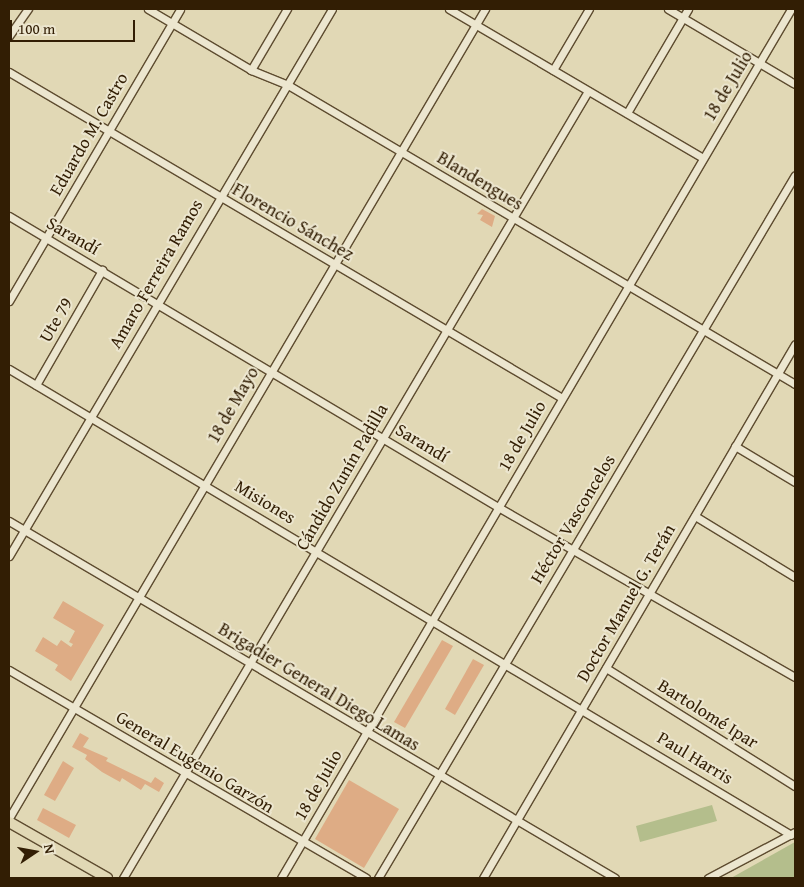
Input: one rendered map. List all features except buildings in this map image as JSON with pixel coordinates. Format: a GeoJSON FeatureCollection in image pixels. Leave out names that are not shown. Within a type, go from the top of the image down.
{"type":"FeatureCollection","features":[{"type":"Feature","properties":{"kind":"main road"},"geometry":{"type":"LineString","coordinates":[[9,820],[107,878]]}},
{"type":"Feature","properties":{"kind":"street"},"geometry":{"type":"LineString","coordinates":[[9,36],[28,9]]}},
{"type":"Feature","properties":{"kind":"street","name":"Blandengues"},"geometry":{"type":"LineString","coordinates":[[148,9],[251,70],[288,85],[795,384]]}},
{"type":"Feature","properties":{"kind":"street","name":"Eduardo M. Castro"},"geometry":{"type":"LineString","coordinates":[[9,301],[180,9]]}},
{"type":"Feature","properties":{"kind":"street"},"geometry":{"type":"LineString","coordinates":[[251,70],[287,9]]}},
{"type":"Feature","properties":{"kind":"street","name":"Amaro Ferreira Ramos"},"geometry":{"type":"LineString","coordinates":[[9,556],[218,196],[288,85],[332,9]]}},
{"type":"Feature","properties":{"kind":"street"},"geometry":{"type":"LineString","coordinates":[[449,9],[627,112],[702,158]]}},
{"type":"Feature","properties":{"kind":"street","name":"18 de Mayo"},"geometry":{"type":"LineString","coordinates":[[9,820],[204,484],[336,264],[485,9]]}},
{"type":"Feature","properties":{"kind":"street"},"geometry":{"type":"LineString","coordinates":[[553,70],[589,9]]}},
{"type":"Feature","properties":{"kind":"street"},"geometry":{"type":"LineString","coordinates":[[668,9],[795,84]]}},
{"type":"Feature","properties":{"kind":"street"},"geometry":{"type":"LineString","coordinates":[[627,112],[688,9]]}},
{"type":"Feature","properties":{"kind":"street","name":"18 de Julio"},"geometry":{"type":"LineString","coordinates":[[281,878],[791,9]]}},
{"type":"Feature","properties":{"kind":"street","name":"Florencio Sánchez"},"geometry":{"type":"LineString","coordinates":[[9,72],[218,196],[448,328],[562,398]]}},
{"type":"Feature","properties":{"kind":"street","name":"Cándido Zunín Padilla"},"geometry":{"type":"LineString","coordinates":[[123,878],[317,551],[382,436],[448,328],[511,217],[588,91]]}},
{"type":"Feature","properties":{"kind":"street","name":"Héctor Vasconcelos"},"geometry":{"type":"LineString","coordinates":[[378,878],[572,549],[704,332],[795,175]]}},
{"type":"Feature","properties":{"kind":"street","name":"Sarandí"},"geometry":{"type":"LineString","coordinates":[[9,216],[157,302],[498,507],[650,592],[795,677]]}},
{"type":"Feature","properties":{"kind":"street","name":"Ute 79"},"geometry":{"type":"LineString","coordinates":[[36,384],[102,270]]}},
{"type":"Feature","properties":{"kind":"street","name":"Doctor Manuel G. Terán"},"geometry":{"type":"LineString","coordinates":[[483,878],[795,344]]}},
{"type":"Feature","properties":{"kind":"street","name":"Misiones"},"geometry":{"type":"LineString","coordinates":[[9,369],[582,708]]}},
{"type":"Feature","properties":{"kind":"street"},"geometry":{"type":"LineString","coordinates":[[735,446],[795,482]]}},
{"type":"Feature","properties":{"kind":"street"},"geometry":{"type":"LineString","coordinates":[[694,516],[795,577]]}},
{"type":"Feature","properties":{"kind":"street","name":"Brigadier General Diego Lamas"},"geometry":{"type":"LineString","coordinates":[[9,520],[615,878]]}},
{"type":"Feature","properties":{"kind":"street","name":"Bartolomé Ipar"},"geometry":{"type":"LineString","coordinates":[[606,668],[795,786]]}},
{"type":"Feature","properties":{"kind":"street","name":"General Eugenio Garzón"},"geometry":{"type":"LineString","coordinates":[[9,670],[301,843],[366,878]]}},
{"type":"Feature","properties":{"kind":"street","name":"Paul Harris"},"geometry":{"type":"LineString","coordinates":[[582,708],[793,834]]}},
{"type":"Feature","properties":{"kind":"street"},"geometry":{"type":"LineString","coordinates":[[708,878],[793,834]]}},
{"type":"Feature","properties":{"kind":"green space"},"geometry":{"type":"Polygon","coordinates":[[[712,805],[717,821],[640,842],[636,826],[712,805]]]}},
{"type":"Feature","properties":{"kind":"green space"},"geometry":{"type":"Polygon","coordinates":[[[795,842],[795,878],[731,878],[795,842]]]}}]}
